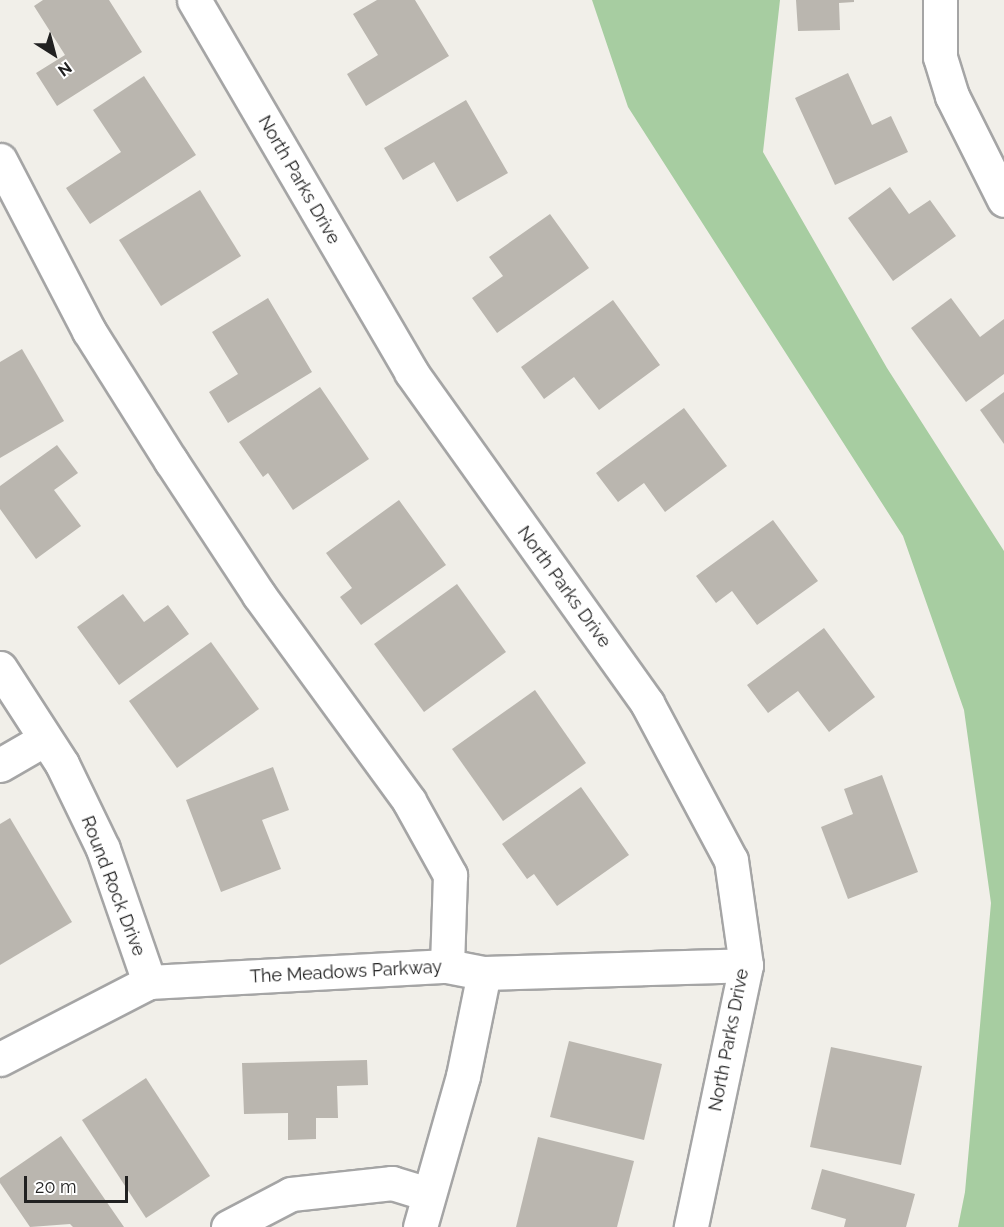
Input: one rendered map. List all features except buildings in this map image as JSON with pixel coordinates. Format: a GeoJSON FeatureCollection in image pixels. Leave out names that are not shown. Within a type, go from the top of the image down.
{"type":"FeatureCollection","features":[{"type":"Feature","properties":{"kind":"street","name":"North Parks Drive"},"geometry":{"type":"LineString","coordinates":[[194,0],[411,372],[647,703],[731,860],[746,965],[691,1227]]}},
{"type":"Feature","properties":{"kind":"street"},"geometry":{"type":"LineString","coordinates":[[959,0],[940,0],[940,57],[952,96],[1004,200]]}},
{"type":"Feature","properties":{"kind":"street"},"geometry":{"type":"LineString","coordinates":[[0,160],[89,331],[171,461],[259,595],[414,810],[450,875],[447,966]]}},
{"type":"Feature","properties":{"kind":"street","name":"Round Rock Drive"},"geometry":{"type":"LineString","coordinates":[[0,668],[62,764],[103,849],[149,982]]}},
{"type":"Feature","properties":{"kind":"street"},"geometry":{"type":"LineString","coordinates":[[0,765],[45,739]]}},
{"type":"Feature","properties":{"kind":"street","name":"The Meadows Parkway"},"geometry":{"type":"LineString","coordinates":[[0,1059],[149,982],[447,966],[484,973],[746,965]]}},
{"type":"Feature","properties":{"kind":"street"},"geometry":{"type":"LineString","coordinates":[[420,1227],[464,1076],[484,973]]}},
{"type":"Feature","properties":{"kind":"street"},"geometry":{"type":"LineString","coordinates":[[228,1227],[291,1194],[392,1183],[428,1194]]}},
{"type":"Feature","properties":{"kind":"green space"},"geometry":{"type":"Polygon","coordinates":[[[592,0],[780,0],[763,152],[887,368],[1004,551],[1004,1227],[958,1227],[965,1192],[991,903],[964,710],[903,536],[628,107],[592,0]]]}}]}
